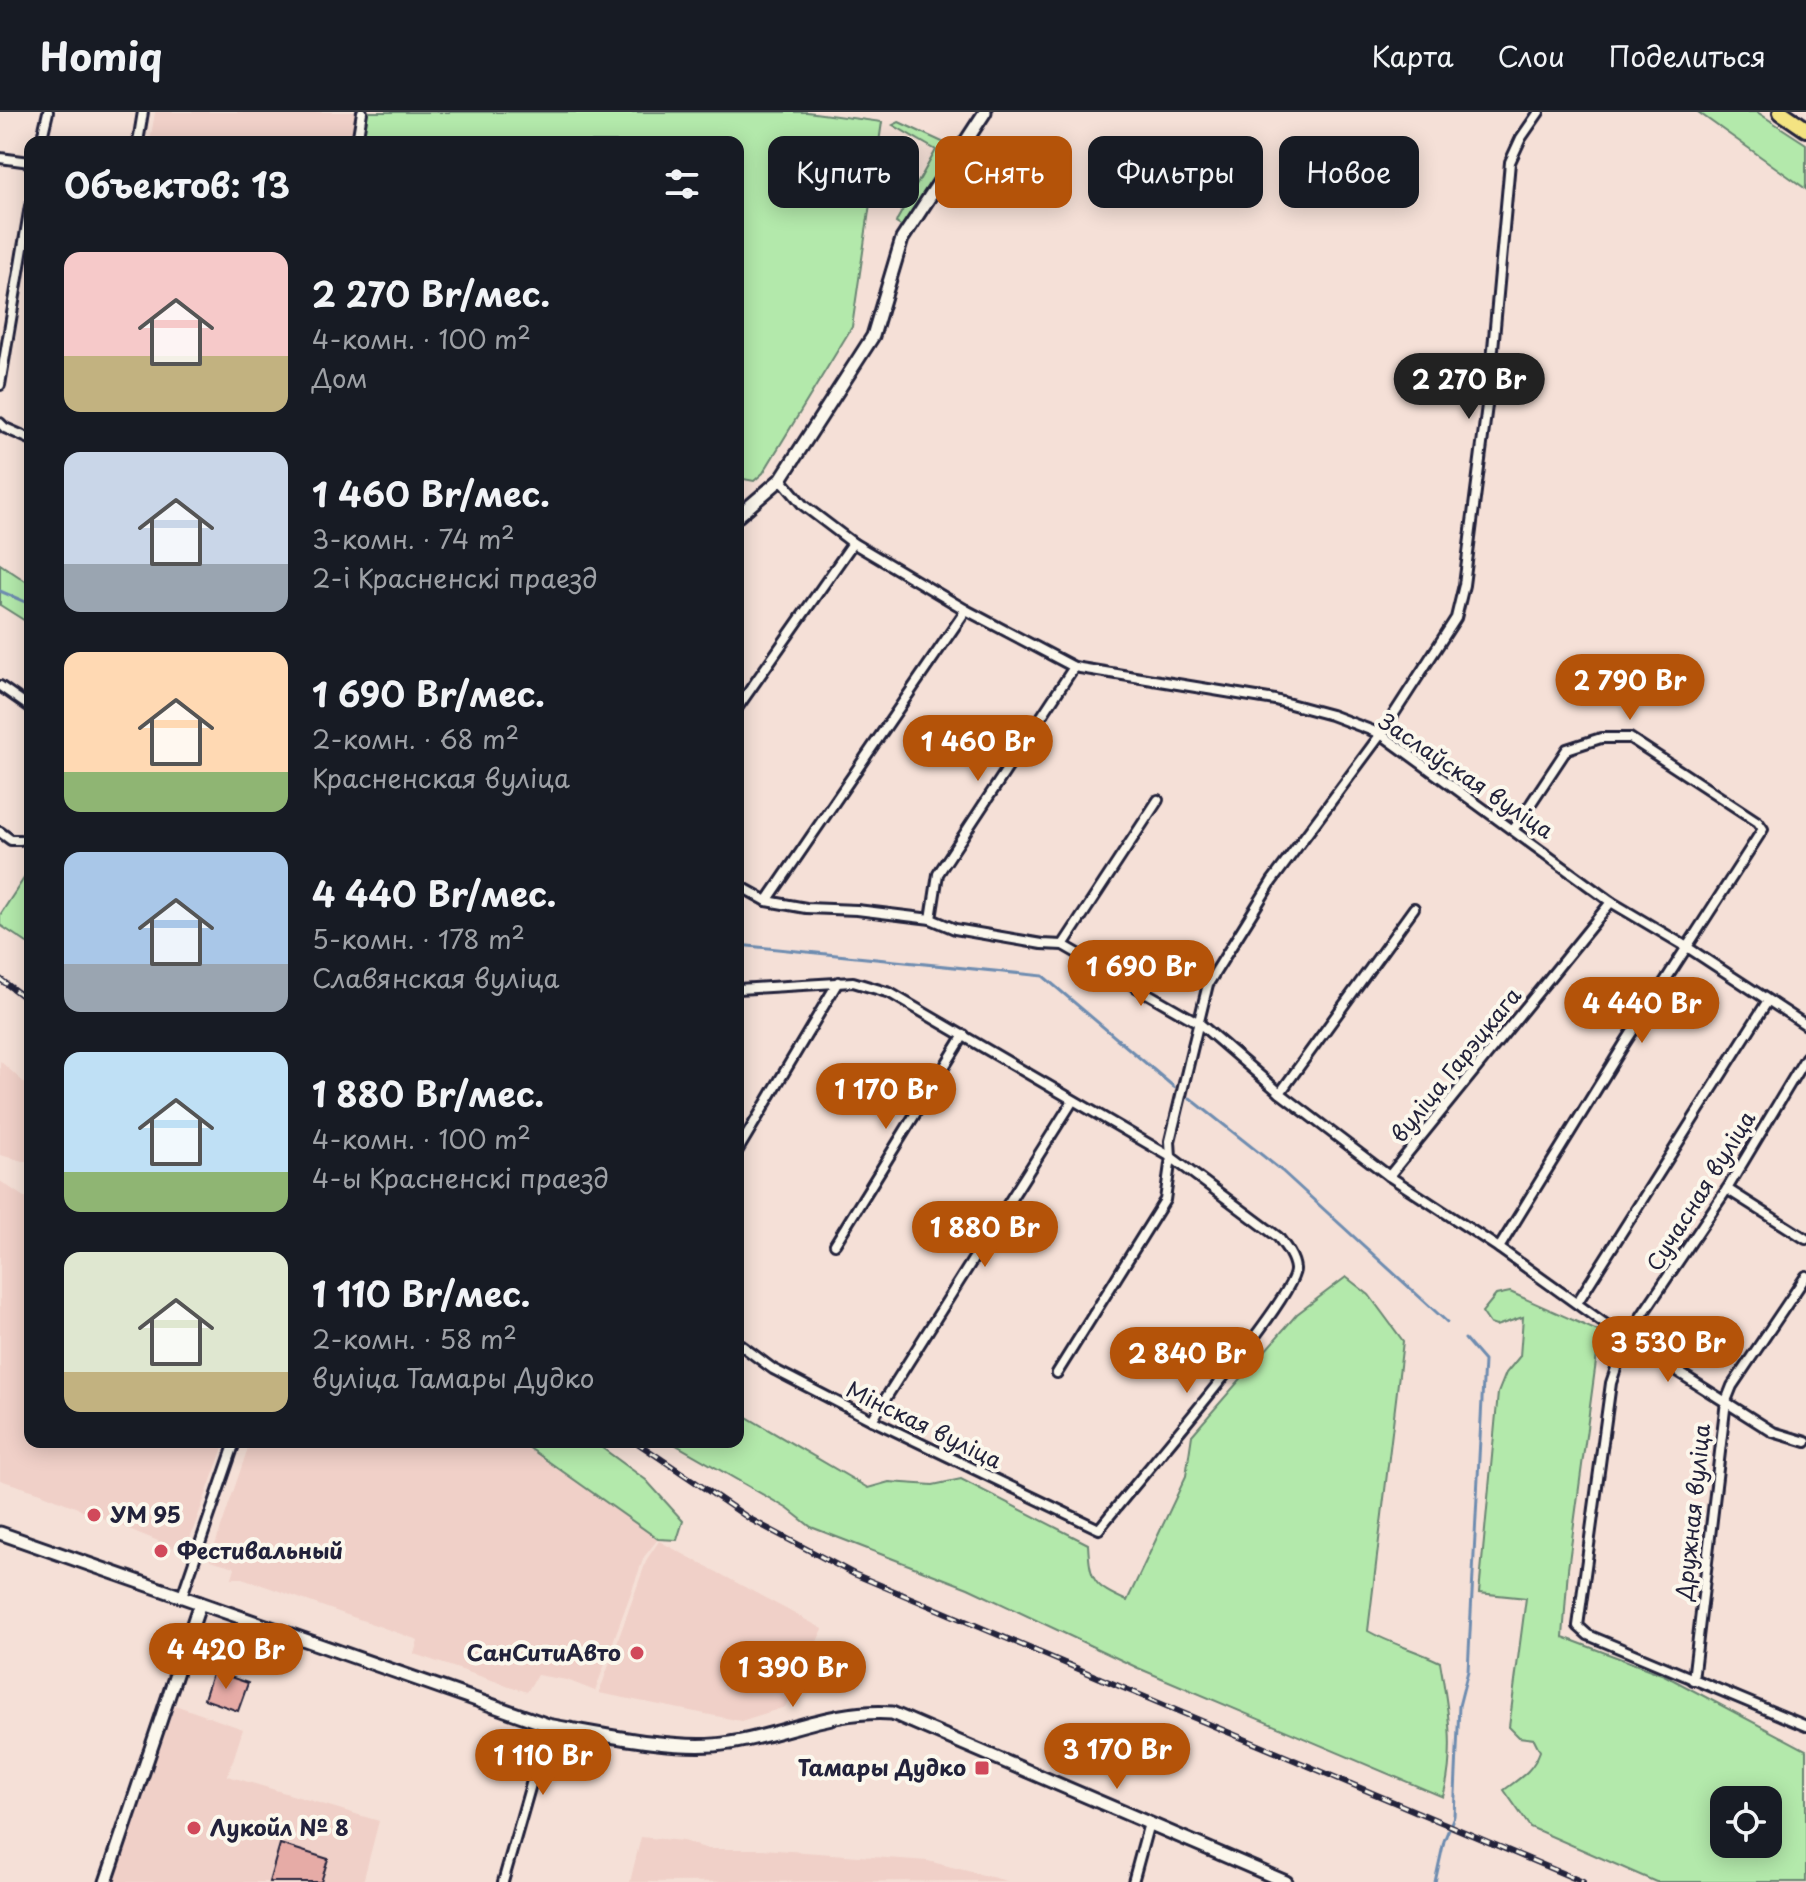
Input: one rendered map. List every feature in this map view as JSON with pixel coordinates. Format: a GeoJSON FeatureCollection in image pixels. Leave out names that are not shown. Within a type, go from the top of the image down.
{"type":"FeatureCollection","features":[{"type":"Feature","properties":{"kind":"main road"},"geometry":{"type":"LineString","coordinates":[[1781,112],[1806,129]]}},
{"type":"Feature","properties":{"kind":"street"},"geometry":{"type":"LineString","coordinates":[[42,136],[48,112]]}},
{"type":"Feature","properties":{"kind":"street"},"geometry":{"type":"LineString","coordinates":[[139,136],[143,112]]}},
{"type":"Feature","properties":{"kind":"street"},"geometry":{"type":"LineString","coordinates":[[358,136],[362,112]]}},
{"type":"Feature","properties":{"kind":"street"},"geometry":{"type":"LineString","coordinates":[[744,511],[781,479],[873,336],[902,239],[985,112]]}},
{"type":"Feature","properties":{"kind":"street"},"geometry":{"type":"LineString","coordinates":[[1057,1373],[1165,1200],[1170,1141],[1208,984],[1272,881],[1381,734],[1456,618],[1464,585],[1490,382],[1510,162],[1521,138],[1539,112]]}},
{"type":"Feature","properties":{"kind":"street"},"geometry":{"type":"LineString","coordinates":[[0,158],[24,161]]}},
{"type":"Feature","properties":{"kind":"street"},"geometry":{"type":"LineString","coordinates":[[0,385],[24,242]]}},
{"type":"Feature","properties":{"kind":"street"},"geometry":{"type":"LineString","coordinates":[[0,423],[24,436]]}},
{"type":"Feature","properties":{"kind":"street","name":"Заслаўская вуліца"},"geometry":{"type":"LineString","coordinates":[[781,479],[803,505],[853,543],[966,610],[1074,667],[1275,700],[1331,715],[1381,734],[1611,902],[1687,947],[1806,1025]]}},
{"type":"Feature","properties":{"kind":"street"},"geometry":{"type":"LineString","coordinates":[[744,698],[853,543]]}},
{"type":"Feature","properties":{"kind":"street"},"geometry":{"type":"LineString","coordinates":[[767,901],[966,610]]}},
{"type":"Feature","properties":{"kind":"street"},"geometry":{"type":"LineString","coordinates":[[931,919],[938,874],[1074,667]]}},
{"type":"Feature","properties":{"kind":"street"},"geometry":{"type":"LineString","coordinates":[[0,686],[24,703]]}},
{"type":"Feature","properties":{"kind":"street"},"geometry":{"type":"LineString","coordinates":[[1499,1248],[1763,829],[1758,822],[1630,738],[1601,738],[1567,749],[1514,829]]}},
{"type":"Feature","properties":{"kind":"street"},"geometry":{"type":"LineString","coordinates":[[1063,945],[1158,800]]}},
{"type":"Feature","properties":{"kind":"street"},"geometry":{"type":"LineString","coordinates":[[0,832],[11,840],[20,840]]}},
{"type":"Feature","properties":{"kind":"street"},"geometry":{"type":"LineString","coordinates":[[744,888],[767,901],[806,908],[857,910],[931,919],[955,929],[1063,945],[1199,1023],[1280,1093],[1389,1176],[1499,1248],[1626,1339],[1773,1432],[1806,1442]]}},
{"type":"Feature","properties":{"kind":"street","name":"вуліца Гарэцкага"},"geometry":{"type":"LineString","coordinates":[[1389,1176],[1611,902]]}},
{"type":"Feature","properties":{"kind":"street"},"geometry":{"type":"LineString","coordinates":[[1280,1093],[1414,908]]}},
{"type":"Feature","properties":{"kind":"street"},"geometry":{"type":"LineString","coordinates":[[744,1140],[838,982]]}},
{"type":"Feature","properties":{"kind":"street"},"geometry":{"type":"LineString","coordinates":[[744,989],[853,982],[890,993],[1072,1102],[1171,1157]]}},
{"type":"Feature","properties":{"kind":"street","name":"Сучасная вуліца"},"geometry":{"type":"LineString","coordinates":[[1577,1303],[1767,1002]]}},
{"type":"Feature","properties":{"kind":"street"},"geometry":{"type":"LineString","coordinates":[[835,1244],[964,1035]]}},
{"type":"Feature","properties":{"kind":"street","name":"Сучасная вуліца"},"geometry":{"type":"LineString","coordinates":[[1693,1680],[1588,1635],[1578,1626],[1611,1383],[1626,1339],[1727,1189],[1806,1057]]}},
{"type":"Feature","properties":{"kind":"street"},"geometry":{"type":"LineString","coordinates":[[872,1420],[1072,1102]]}},
{"type":"Feature","properties":{"kind":"street","name":"Мінская вуліца"},"geometry":{"type":"LineString","coordinates":[[744,1347],[773,1369],[872,1420],[1099,1529],[1237,1360],[1292,1285],[1295,1269],[1289,1250],[1278,1237],[1171,1157]]}},
{"type":"Feature","properties":{"kind":"street"},"geometry":{"type":"LineString","coordinates":[[1727,1189],[1806,1239]]}},
{"type":"Feature","properties":{"kind":"street","name":"Дружная вуліца"},"geometry":{"type":"LineString","coordinates":[[1693,1680],[1726,1401],[1732,1386],[1806,1276]]}},
{"type":"Feature","properties":{"kind":"street"},"geometry":{"type":"LineString","coordinates":[[182,1596],[233,1448]]}},
{"type":"Feature","properties":{"kind":"street"},"geometry":{"type":"LineString","coordinates":[[0,1533],[548,1725],[621,1738],[727,1744],[861,1711],[892,1713],[1286,1882]]}},
{"type":"Feature","properties":{"kind":"street"},"geometry":{"type":"LineString","coordinates":[[106,1882],[200,1603]]}},
{"type":"Feature","properties":{"kind":"street"},"geometry":{"type":"LineString","coordinates":[[1693,1680],[1806,1726]]}},
{"type":"Feature","properties":{"kind":"street"},"geometry":{"type":"LineString","coordinates":[[503,1882],[548,1725]]}},
{"type":"Feature","properties":{"kind":"street"},"geometry":{"type":"LineString","coordinates":[[1133,1882],[1149,1823]]}},
{"type":"Feature","properties":{"kind":"shaded area"},"geometry":{"type":"Polygon","coordinates":[[[155,112],[360,112],[356,136],[151,136],[155,112]]]}},
{"type":"Feature","properties":{"kind":"shaded area"},"geometry":{"type":"Polygon","coordinates":[[[0,1061],[24,1083],[24,1161],[0,1155],[0,1061]]]}},
{"type":"Feature","properties":{"kind":"shaded area"},"geometry":{"type":"Polygon","coordinates":[[[0,1181],[24,1197],[24,1448],[223,1448],[185,1552],[41,1493],[0,1480],[0,1181]]]}},
{"type":"Feature","properties":{"kind":"shaded area"},"geometry":{"type":"Polygon","coordinates":[[[248,1448],[529,1448],[658,1539],[644,1557],[595,1691],[567,1680],[537,1675],[527,1692],[414,1654],[418,1640],[242,1578],[232,1578],[235,1567],[210,1560],[248,1448]]]}},
{"type":"Feature","properties":{"kind":"shaded area"},"geometry":{"type":"Polygon","coordinates":[[[659,1541],[823,1629],[785,1707],[741,1721],[599,1693],[647,1559],[659,1541]]]}},
{"type":"Feature","properties":{"kind":"shaded area"},"geometry":{"type":"Polygon","coordinates":[[[172,1704],[243,1729],[228,1776],[379,1821],[363,1882],[112,1882],[172,1704]]]}},
{"type":"Feature","properties":{"kind":"shaded area"},"geometry":{"type":"Polygon","coordinates":[[[641,1837],[683,1841],[708,1849],[763,1849],[928,1861],[1007,1881],[630,1882],[641,1837]]]}},
{"type":"Feature","properties":{"kind":"green space"},"geometry":{"type":"Polygon","coordinates":[[[366,112],[807,112],[882,122],[880,136],[768,136],[768,208],[869,208],[852,327],[763,473],[754,481],[744,479],[744,136],[362,136],[366,112]]]}},
{"type":"Feature","properties":{"kind":"green space"},"geometry":{"type":"Polygon","coordinates":[[[1698,112],[1757,112],[1806,144],[1806,189],[1698,112]]]}},
{"type":"Feature","properties":{"kind":"green space"},"geometry":{"type":"Polygon","coordinates":[[[899,122],[935,139],[935,149],[919,140],[919,136],[912,136],[893,125],[899,122]]]}},
{"type":"Feature","properties":{"kind":"green space"},"geometry":{"type":"Polygon","coordinates":[[[935,152],[935,177],[919,203],[919,181],[935,152]]]}},
{"type":"Feature","properties":{"kind":"green space"},"geometry":{"type":"Polygon","coordinates":[[[904,208],[916,208],[907,223],[901,226],[896,223],[904,208]]]}},
{"type":"Feature","properties":{"kind":"green space"},"geometry":{"type":"Polygon","coordinates":[[[0,564],[24,580],[24,620],[0,605],[0,564]]]}},
{"type":"Feature","properties":{"kind":"green space"},"geometry":{"type":"Polygon","coordinates":[[[24,878],[24,941],[0,925],[0,915],[24,878]]]}},
{"type":"Feature","properties":{"kind":"green space"},"geometry":{"type":"Polygon","coordinates":[[[1346,1277],[1369,1295],[1403,1341],[1368,1631],[1440,1662],[1450,1747],[1443,1797],[1138,1668],[968,1588],[811,1527],[788,1509],[681,1448],[744,1448],[744,1416],[868,1488],[889,1482],[933,1485],[961,1479],[1088,1544],[1090,1566],[1096,1581],[1107,1591],[1127,1601],[1186,1476],[1192,1435],[1297,1314],[1346,1277]]]}},
{"type":"Feature","properties":{"kind":"green space"},"geometry":{"type":"Polygon","coordinates":[[[1510,1292],[1600,1332],[1568,1569],[1563,1637],[1664,1675],[1806,1750],[1806,1882],[1656,1882],[1530,1827],[1504,1790],[1530,1769],[1540,1751],[1534,1739],[1519,1737],[1509,1727],[1526,1598],[1479,1593],[1498,1393],[1506,1373],[1520,1356],[1523,1317],[1496,1326],[1490,1324],[1482,1312],[1496,1295],[1510,1292]]]}},
{"type":"Feature","properties":{"kind":"green space"},"geometry":{"type":"Polygon","coordinates":[[[529,1448],[602,1448],[646,1480],[683,1521],[677,1540],[658,1539],[529,1448]]]}},
{"type":"Feature","properties":{"kind":"building"},"geometry":{"type":"Polygon","coordinates":[[[213,1671],[248,1683],[238,1711],[204,1699],[213,1671]]]}},
{"type":"Feature","properties":{"kind":"building"},"geometry":{"type":"Polygon","coordinates":[[[280,1844],[328,1859],[321,1882],[269,1882],[280,1844]]]}},
{"type":"Feature","properties":{"kind":"waterway"},"geometry":{"type":"LineString","coordinates":[[0,591],[24,601]]}},
{"type":"Feature","properties":{"kind":"waterway"},"geometry":{"type":"LineString","coordinates":[[744,946],[1043,976],[1174,1087]]}},
{"type":"Feature","properties":{"kind":"waterway"},"geometry":{"type":"LineString","coordinates":[[1190,1098],[1282,1171],[1447,1322]]}},
{"type":"Feature","properties":{"kind":"waterway"},"geometry":{"type":"LineString","coordinates":[[1435,1882],[1444,1841],[1454,1816],[1459,1706],[1468,1671],[1484,1361],[1465,1339]]}},
{"type":"Feature","properties":{"kind":"railway"},"geometry":{"type":"LineString","coordinates":[[0,979],[24,997]]}},
{"type":"Feature","properties":{"kind":"railway"},"geometry":{"type":"LineString","coordinates":[[645,1448],[750,1519],[854,1574],[1583,1882]]}},
{"type":"Feature","properties":{"kind":"place","name":"УМ 95"},"geometry":{"type":"Point","coordinates":[94,1515]}},
{"type":"Feature","properties":{"kind":"place","name":"Фестивальный"},"geometry":{"type":"Point","coordinates":[161,1551]}},
{"type":"Feature","properties":{"kind":"place","name":"СанСитиАвто"},"geometry":{"type":"Point","coordinates":[637,1653]}},
{"type":"Feature","properties":{"kind":"place","name":"Тамары Дудко"},"geometry":{"type":"Point","coordinates":[982,1768]}},
{"type":"Feature","properties":{"kind":"place","name":"Лукойл № 8"},"geometry":{"type":"Point","coordinates":[194,1828]}}]}
